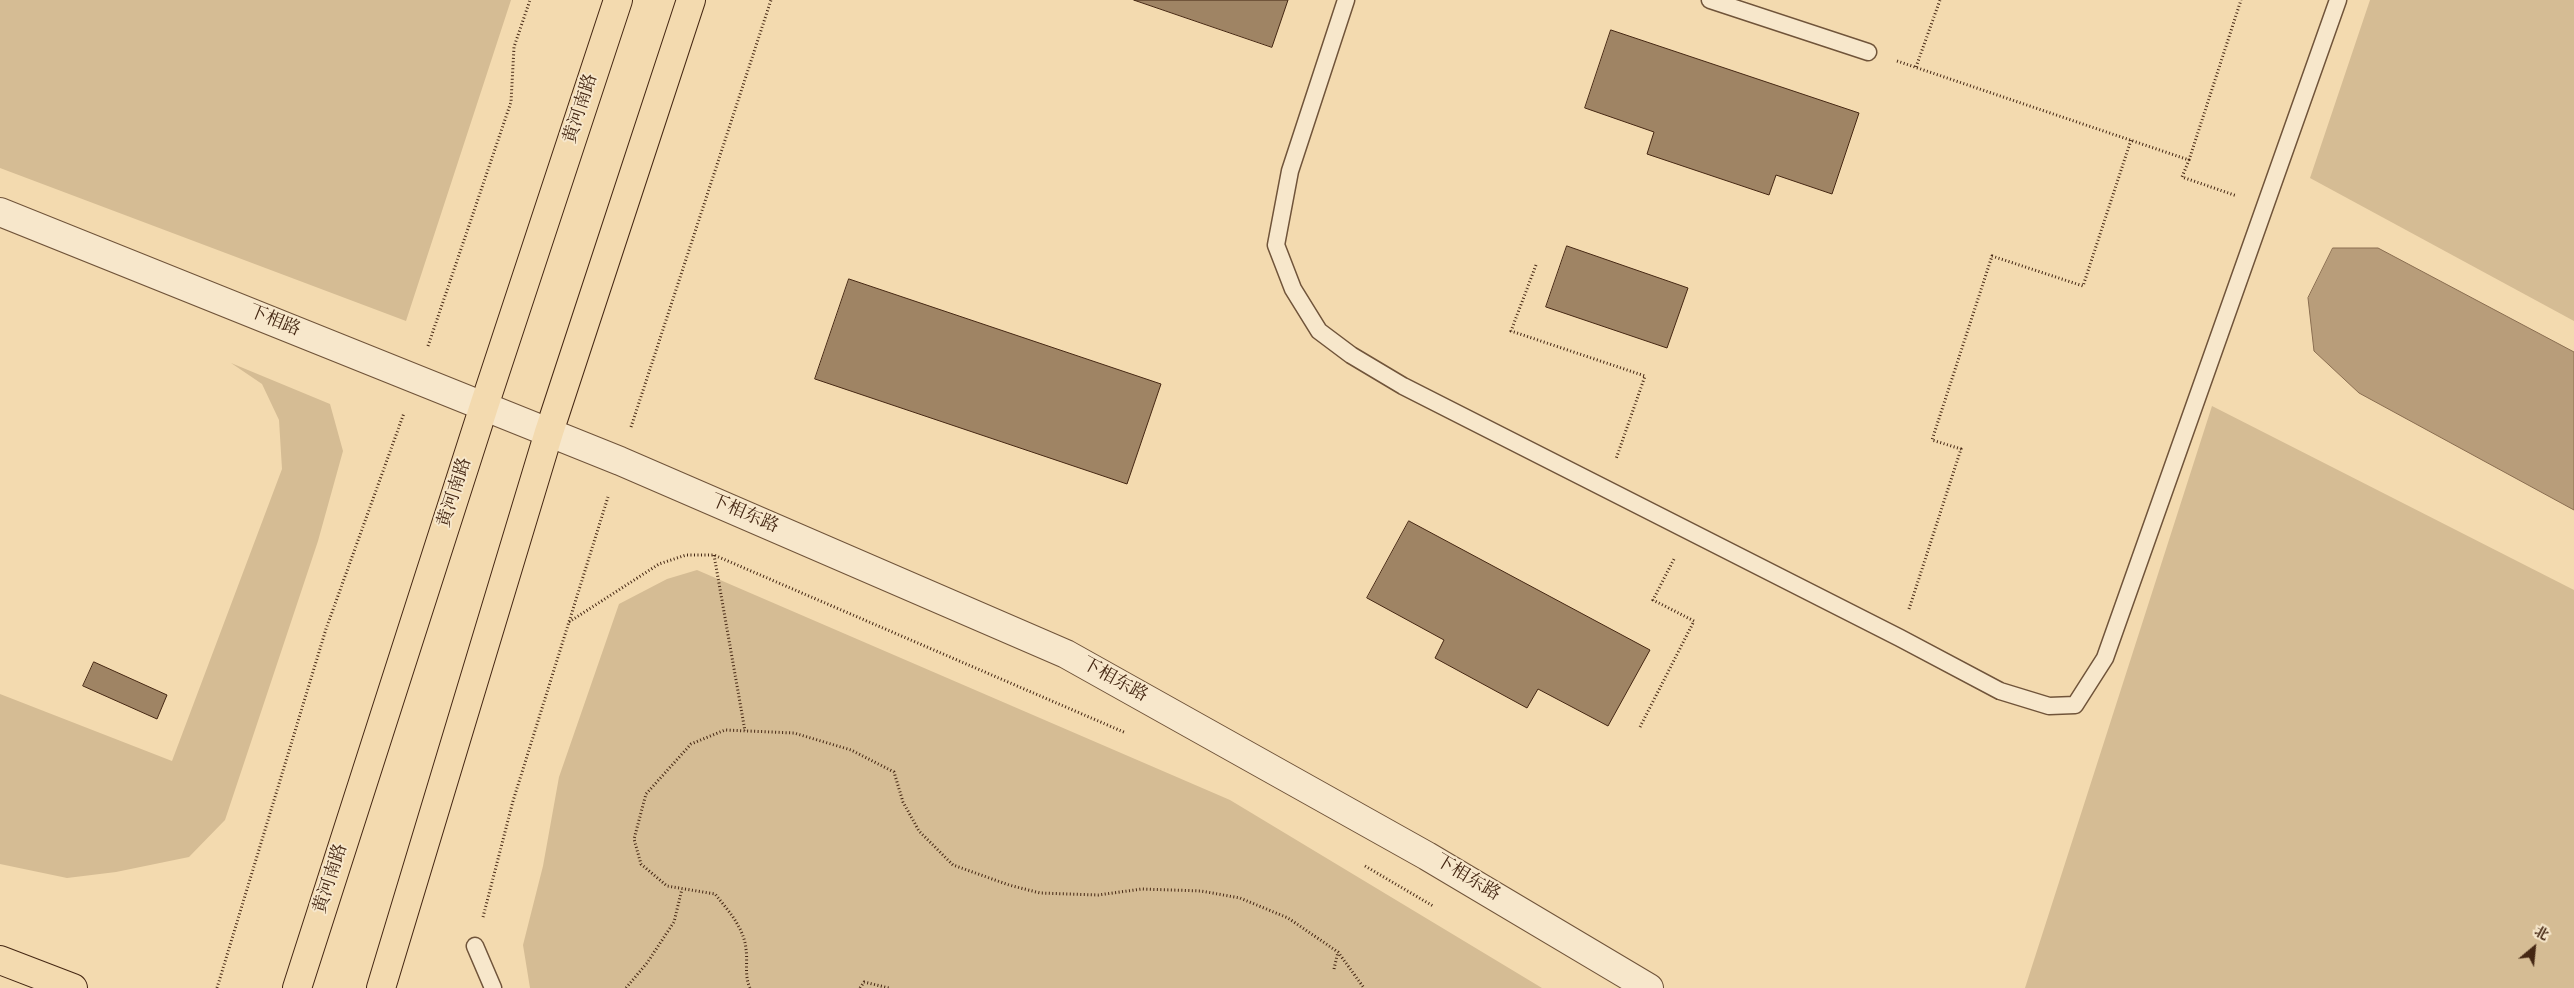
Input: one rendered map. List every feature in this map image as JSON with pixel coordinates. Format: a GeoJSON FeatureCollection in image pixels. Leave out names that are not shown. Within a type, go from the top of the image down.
{"type":"FeatureCollection","features":[{"type":"Feature","properties":{"kind":"main road","name":"黄河南路"},"geometry":{"type":"LineString","coordinates":[[297,988],[484,406],[618,0]]}},
{"type":"Feature","properties":{"kind":"main road"},"geometry":{"type":"LineString","coordinates":[[381,988],[549,432],[691,0]]}},
{"type":"Feature","properties":{"kind":"main road"},"geometry":{"type":"LineString","coordinates":[[0,960],[73,988]]}},
{"type":"Feature","properties":{"kind":"street","name":"下相路"},"geometry":{"type":"LineString","coordinates":[[0,212],[549,432]]}},
{"type":"Feature","properties":{"kind":"street","name":"下相东路"},"geometry":{"type":"LineString","coordinates":[[549,432],[1066,654],[1427,856],[1649,988]]}},
{"type":"Feature","properties":{"kind":"lane"},"geometry":{"type":"LineString","coordinates":[[1346,0],[1288,180],[1276,245],[1293,289],[1319,331],[1351,355],[1403,386],[1900,638],[2000,691],[2049,706],[2074,706],[2105,658],[2338,0]]}},
{"type":"Feature","properties":{"kind":"lane"},"geometry":{"type":"LineString","coordinates":[[1710,0],[1868,52]]}},
{"type":"Feature","properties":{"kind":"lane"},"geometry":{"type":"LineString","coordinates":[[475,946],[493,988]]}},
{"type":"Feature","properties":{"kind":"path"},"geometry":{"type":"LineString","coordinates":[[217,988],[326,630],[416,379],[511,102],[514,47],[530,0]]}},
{"type":"Feature","properties":{"kind":"path"},"geometry":{"type":"LineString","coordinates":[[1916,67],[1940,0]]}},
{"type":"Feature","properties":{"kind":"path"},"geometry":{"type":"LineString","coordinates":[[2241,0],[2182,177],[2265,206]]}},
{"type":"Feature","properties":{"kind":"path"},"geometry":{"type":"LineString","coordinates":[[1868,52],[2189,160]]}},
{"type":"Feature","properties":{"kind":"path"},"geometry":{"type":"LineString","coordinates":[[1900,638],[1961,449],[1932,440],[1992,256],[2084,286],[2131,140]]}},
{"type":"Feature","properties":{"kind":"path"},"geometry":{"type":"LineString","coordinates":[[1536,265],[1512,330],[1645,376],[1606,490]]}},
{"type":"Feature","properties":{"kind":"path"},"geometry":{"type":"LineString","coordinates":[[1640,727],[1694,621],[1653,600],[1688,532]]}},
{"type":"Feature","properties":{"kind":"path"},"geometry":{"type":"LineString","coordinates":[[569,622],[659,564],[686,554],[714,555],[1127,733]]}},
{"type":"Feature","properties":{"kind":"path"},"geometry":{"type":"LineString","coordinates":[[714,555],[745,731]]}},
{"type":"Feature","properties":{"kind":"path"},"geometry":{"type":"LineString","coordinates":[[750,988],[747,981],[746,947],[734,918],[716,894],[667,886],[641,864],[634,839],[646,794],[691,744],[725,730],[794,733],[851,750],[894,772],[903,802],[919,831],[953,865],[1009,885],[1040,893],[1098,895],[1142,889],[1201,891],[1240,898],[1288,918],[1338,952],[1364,988]]}},
{"type":"Feature","properties":{"kind":"path"},"geometry":{"type":"LineString","coordinates":[[1360,864],[1438,908]]}},
{"type":"Feature","properties":{"kind":"path"},"geometry":{"type":"LineString","coordinates":[[626,988],[647,963],[674,922],[682,889]]}},
{"type":"Feature","properties":{"kind":"path"},"geometry":{"type":"LineString","coordinates":[[1334,969],[1338,952]]}},
{"type":"Feature","properties":{"kind":"path"},"geometry":{"type":"LineString","coordinates":[[860,988],[864,982],[889,988]]}},
{"type":"Feature","properties":{"kind":"shaded area"},"geometry":{"type":"Polygon","coordinates":[[[0,0],[511,0],[406,321],[0,168],[0,0]]]}},
{"type":"Feature","properties":{"kind":"shaded area"},"geometry":{"type":"Polygon","coordinates":[[[2370,0],[2574,0],[2574,321],[2310,178],[2370,0]]]}},
{"type":"Feature","properties":{"kind":"shaded area"},"geometry":{"type":"Polygon","coordinates":[[[2333,248],[2378,248],[2574,352],[2574,510],[2359,393],[2314,351],[2308,298],[2333,248]]]}},
{"type":"Feature","properties":{"kind":"shaded area"},"geometry":{"type":"Polygon","coordinates":[[[231,363],[330,404],[343,451],[318,541],[225,820],[189,857],[116,872],[67,878],[0,864],[0,694],[172,761],[282,469],[279,420],[262,384],[231,363]]]}},
{"type":"Feature","properties":{"kind":"shaded area"},"geometry":{"type":"Polygon","coordinates":[[[2212,406],[2574,590],[2574,988],[2025,988],[2212,406]]]}},
{"type":"Feature","properties":{"kind":"shaded area"},"geometry":{"type":"Polygon","coordinates":[[[697,570],[1230,800],[1542,988],[530,988],[523,945],[543,866],[559,777],[619,604],[667,579],[697,570]]]}},
{"type":"Feature","properties":{"kind":"building"},"geometry":{"type":"Polygon","coordinates":[[[1134,0],[1288,0],[1272,47],[1134,0]]]}},
{"type":"Feature","properties":{"kind":"building"},"geometry":{"type":"Polygon","coordinates":[[[1611,30],[1859,113],[1832,194],[1776,175],[1769,195],[1647,154],[1654,132],[1585,108],[1611,30]]]}},
{"type":"Feature","properties":{"kind":"building"},"geometry":{"type":"Polygon","coordinates":[[[1567,246],[1688,288],[1667,348],[1546,307],[1567,246]]]}},
{"type":"Feature","properties":{"kind":"building"},"geometry":{"type":"Polygon","coordinates":[[[849,279],[1161,384],[1127,484],[815,379],[849,279]]]}},
{"type":"Feature","properties":{"kind":"building"},"geometry":{"type":"Polygon","coordinates":[[[1409,521],[1650,650],[1608,726],[1538,689],[1527,708],[1435,658],[1444,640],[1367,598],[1409,521]]]}},
{"type":"Feature","properties":{"kind":"building"},"geometry":{"type":"Polygon","coordinates":[[[94,662],[167,695],[157,719],[83,686],[94,662]]]}}]}
